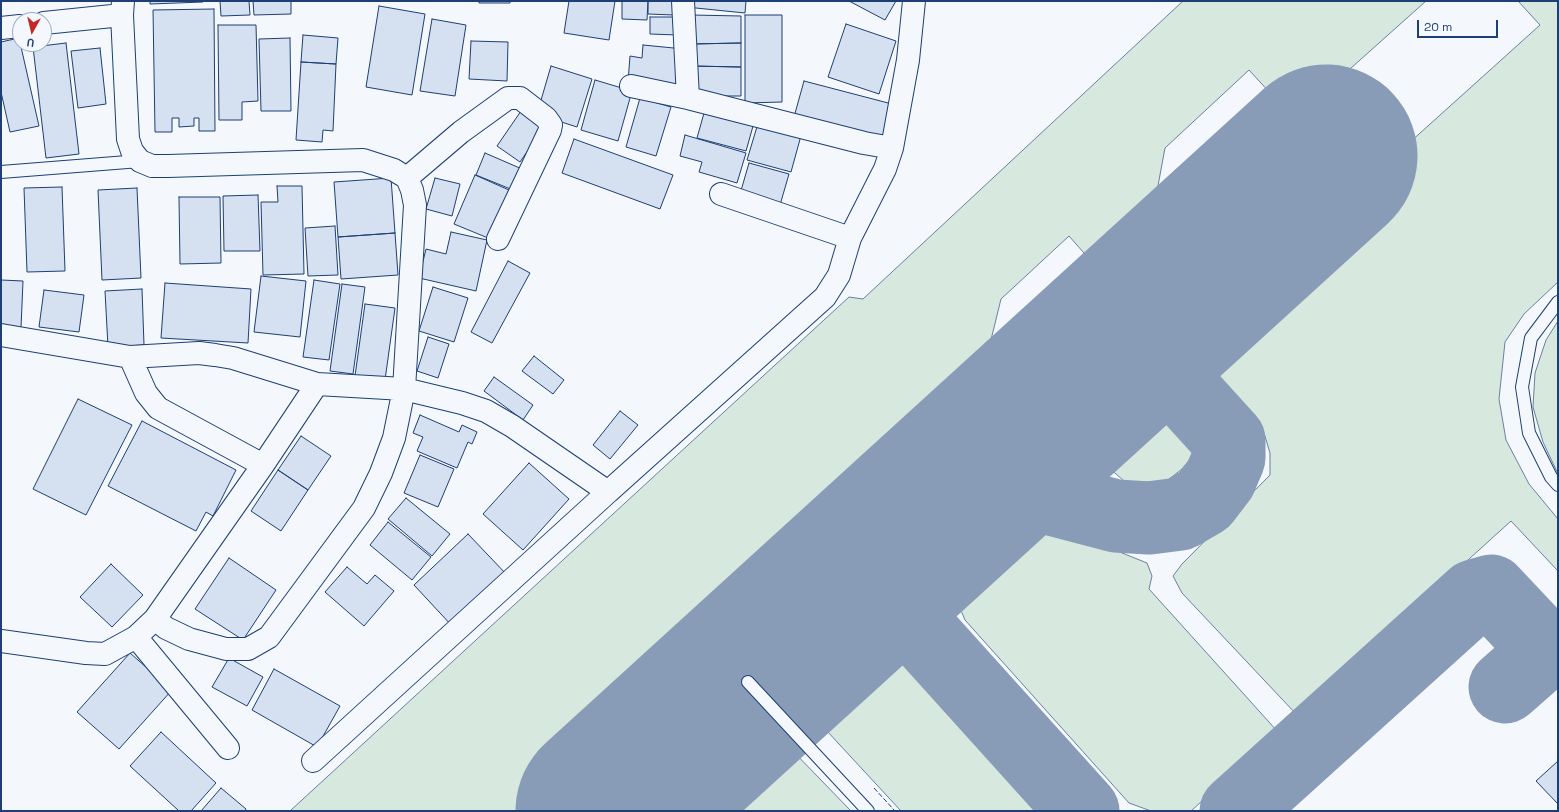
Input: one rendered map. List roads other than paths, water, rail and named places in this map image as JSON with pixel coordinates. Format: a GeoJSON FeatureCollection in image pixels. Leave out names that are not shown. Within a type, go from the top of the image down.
{"type":"FeatureCollection","features":[{"type":"Feature","properties":{"kind":"street"},"geometry":{"type":"LineString","coordinates":[[683,1],[688,98]]}},
{"type":"Feature","properties":{"kind":"street"},"geometry":{"type":"LineString","coordinates":[[313,761],[608,492],[825,297],[839,275],[850,238],[885,169],[892,148],[908,60],[914,1]]}},
{"type":"Feature","properties":{"kind":"street"},"geometry":{"type":"LineString","coordinates":[[52,21],[122,8],[128,139],[132,151],[140,161],[152,166],[168,166],[363,160],[394,170],[406,178],[412,190],[415,205],[404,389],[394,438],[381,474],[364,508],[269,637],[248,649],[226,649],[189,639],[166,628],[155,619]]}},
{"type":"Feature","properties":{"kind":"street"},"geometry":{"type":"LineString","coordinates":[[1,28],[12,27]]}},
{"type":"Feature","properties":{"kind":"street"},"geometry":{"type":"LineString","coordinates":[[631,86],[688,98],[857,141],[892,148]]}},
{"type":"Feature","properties":{"kind":"street"},"geometry":{"type":"LineString","coordinates":[[406,178],[461,132],[508,98],[520,98],[546,118],[551,125],[550,130],[498,239]]}},
{"type":"Feature","properties":{"kind":"street"},"geometry":{"type":"LineString","coordinates":[[721,194],[850,238]]}},
{"type":"Feature","properties":{"kind":"street"},"geometry":{"type":"LineString","coordinates":[[1,335],[130,357],[199,353],[215,355],[233,358],[317,384],[404,389],[462,403],[486,411],[512,426],[608,492]]}},
{"type":"Feature","properties":{"kind":"street"},"geometry":{"type":"LineString","coordinates":[[130,357],[146,393],[158,408],[263,465]]}},
{"type":"Feature","properties":{"kind":"street"},"geometry":{"type":"LineString","coordinates":[[1,641],[86,653],[105,654],[136,637],[155,619],[263,465],[317,384]]}},
{"type":"Feature","properties":{"kind":"street"},"geometry":{"type":"LineString","coordinates":[[136,637],[228,748]]}},
{"type":"Feature","properties":{"kind":"lane"},"geometry":{"type":"LineString","coordinates":[[1,172],[140,161]]}},
{"type":"Feature","properties":{"kind":"lane"},"geometry":{"type":"LineString","coordinates":[[1558,302],[1531,338],[1522,387],[1529,433],[1551,477],[1558,484]]}},
{"type":"Feature","properties":{"kind":"lane"},"geometry":{"type":"LineString","coordinates":[[748,682],[868,811]]}}]}
